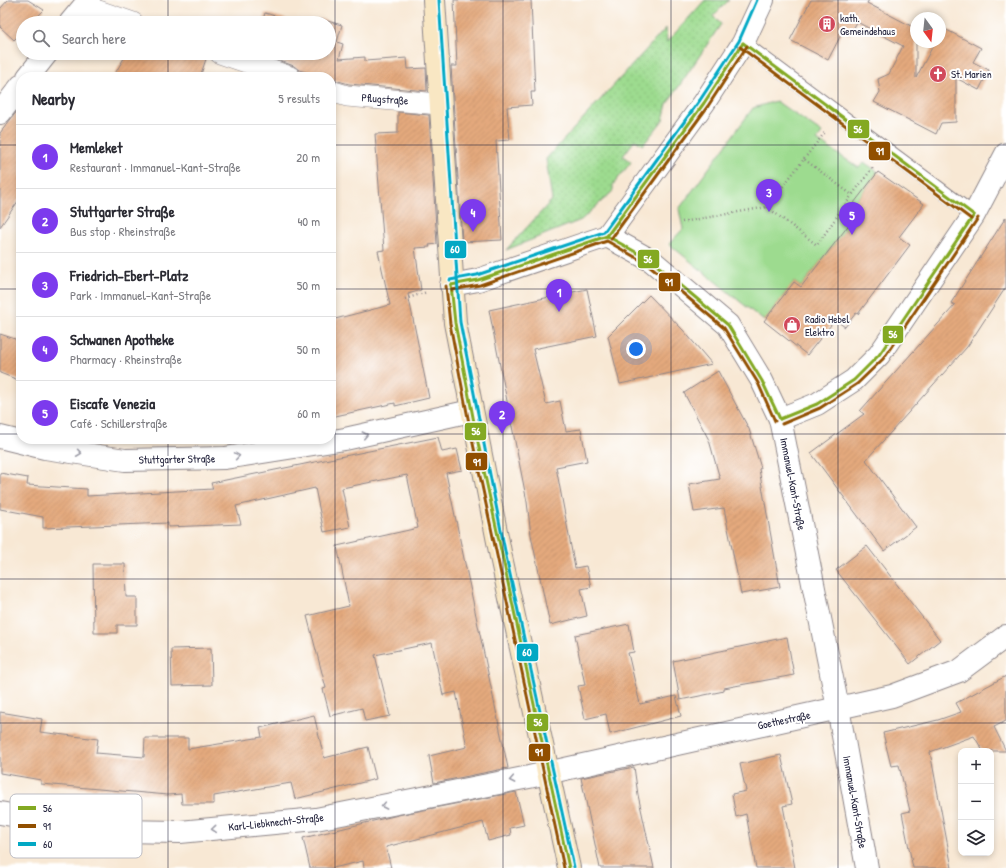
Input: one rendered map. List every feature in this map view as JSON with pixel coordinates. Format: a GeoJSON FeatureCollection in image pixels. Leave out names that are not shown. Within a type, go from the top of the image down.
{"type":"FeatureCollection","features":[{"type":"Feature","properties":{"kind":"main road"},"geometry":{"type":"LineString","coordinates":[[434,0],[455,323],[501,557],[550,772],[570,868]]}},
{"type":"Feature","properties":{"kind":"street"},"geometry":{"type":"LineString","coordinates":[[452,285],[478,280],[607,236],[704,103],[743,43],[763,0]]}},
{"type":"Feature","properties":{"kind":"street"},"geometry":{"type":"LineString","coordinates":[[74,16],[82,2],[116,16]]}},
{"type":"Feature","properties":{"kind":"street"},"geometry":{"type":"LineString","coordinates":[[32,72],[41,60]]}},
{"type":"Feature","properties":{"kind":"street"},"geometry":{"type":"LineString","coordinates":[[240,60],[275,72]]}},
{"type":"Feature","properties":{"kind":"street"},"geometry":{"type":"LineString","coordinates":[[0,114],[16,93]]}},
{"type":"Feature","properties":{"kind":"street","name":"Pflugstraße"},"geometry":{"type":"LineString","coordinates":[[336,93],[347,96],[440,104]]}},
{"type":"Feature","properties":{"kind":"street"},"geometry":{"type":"LineString","coordinates":[[780,420],[817,404],[854,380],[880,355],[974,215],[1006,154]]}},
{"type":"Feature","properties":{"kind":"street","name":"Immanuel-Kant-Straße"},"geometry":{"type":"LineString","coordinates":[[607,236],[652,261],[728,325],[762,381],[780,420],[838,708],[867,868]]}},
{"type":"Feature","properties":{"kind":"street","name":"Stuttgarter Straße"},"geometry":{"type":"LineString","coordinates":[[336,440],[471,410]]}},
{"type":"Feature","properties":{"kind":"street","name":"Stuttgarter Straße"},"geometry":{"type":"LineString","coordinates":[[0,437],[16,441]]}},
{"type":"Feature","properties":{"kind":"street","name":"Stuttgarter Straße"},"geometry":{"type":"LineString","coordinates":[[29,444],[45,448],[125,460],[225,458],[313,444]]}},
{"type":"Feature","properties":{"kind":"street","name":"Goethestraße"},"geometry":{"type":"LineString","coordinates":[[550,772],[892,696],[958,671],[1006,636]]}},
{"type":"Feature","properties":{"kind":"street","name":"Karl-Liebknecht-Straße"},"geometry":{"type":"LineString","coordinates":[[142,831],[180,832],[316,819],[550,772]]}},
{"type":"Feature","properties":{"kind":"street","name":"Karl-Liebknecht-Straße"},"geometry":{"type":"LineString","coordinates":[[0,813],[10,815]]}},
{"type":"Feature","properties":{"kind":"lane"},"geometry":{"type":"LineString","coordinates":[[743,43],[974,215]]}},
{"type":"Feature","properties":{"kind":"path"},"geometry":{"type":"LineString","coordinates":[[682,222],[767,207],[829,127]]}},
{"type":"Feature","properties":{"kind":"path"},"geometry":{"type":"LineString","coordinates":[[804,159],[852,196]]}},
{"type":"Feature","properties":{"kind":"path"},"geometry":{"type":"LineString","coordinates":[[767,207],[817,245],[872,168]]}},
{"type":"Feature","properties":{"kind":"path"},"geometry":{"type":"LineString","coordinates":[[405,299],[421,294]]}},
{"type":"Feature","properties":{"kind":"green space"},"geometry":{"type":"Polygon","coordinates":[[[705,0],[729,0],[713,16],[721,24],[667,104],[663,120],[643,145],[635,140],[623,156],[631,162],[613,185],[613,191],[581,220],[506,250],[552,200],[546,159],[666,28],[667,42],[705,0]]]}},
{"type":"Feature","properties":{"kind":"green space"},"geometry":{"type":"Polygon","coordinates":[[[776,101],[822,133],[817,140],[859,168],[864,162],[878,172],[854,203],[861,209],[801,287],[794,282],[764,321],[669,244],[683,229],[679,209],[753,108],[776,101]]]}},
{"type":"Feature","properties":{"kind":"building"},"geometry":{"type":"Polygon","coordinates":[[[8,0],[28,0],[44,10],[38,16],[16,16],[16,38],[14,40],[0,27],[0,9],[8,0]]]}},
{"type":"Feature","properties":{"kind":"building"},"geometry":{"type":"Polygon","coordinates":[[[454,0],[531,0],[535,92],[531,92],[532,105],[507,107],[510,140],[496,141],[502,240],[462,242],[451,66],[457,66],[454,0]]]}},
{"type":"Feature","properties":{"kind":"building","name":"St. Marien"},"geometry":{"type":"Polygon","coordinates":[[[811,0],[869,0],[867,3],[910,25],[910,48],[916,48],[916,78],[932,48],[946,48],[946,30],[981,48],[973,62],[989,70],[979,90],[956,78],[956,122],[941,123],[936,134],[874,102],[880,92],[878,79],[889,74],[903,46],[857,22],[850,35],[843,31],[828,60],[790,40],[811,0]]]}},
{"type":"Feature","properties":{"kind":"building"},"geometry":{"type":"Polygon","coordinates":[[[265,13],[276,16],[264,16],[265,13]]]}},
{"type":"Feature","properties":{"kind":"building"},"geometry":{"type":"Polygon","coordinates":[[[336,23],[342,25],[337,42],[343,44],[339,59],[365,57],[365,61],[407,58],[408,69],[426,68],[427,91],[349,84],[336,80],[336,72],[306,72],[299,70],[294,66],[277,60],[336,60],[336,23]]]}},
{"type":"Feature","properties":{"kind":"building"},"geometry":{"type":"Polygon","coordinates":[[[123,60],[206,60],[202,72],[116,72],[123,60]]]}},
{"type":"Feature","properties":{"kind":"building"},"geometry":{"type":"Polygon","coordinates":[[[16,112],[16,204],[0,227],[0,133],[16,112]]]}},
{"type":"Feature","properties":{"kind":"building"},"geometry":{"type":"Polygon","coordinates":[[[398,112],[429,115],[437,244],[429,245],[430,247],[415,248],[421,290],[408,294],[429,398],[395,406],[395,403],[336,416],[336,319],[390,305],[378,251],[384,250],[375,134],[398,133],[398,112]]]}},
{"type":"Feature","properties":{"kind":"building"},"geometry":{"type":"Polygon","coordinates":[[[878,172],[924,204],[899,237],[910,245],[858,314],[856,313],[845,327],[835,320],[807,355],[764,321],[794,282],[801,287],[861,209],[854,203],[878,172]]]}},
{"type":"Feature","properties":{"kind":"building"},"geometry":{"type":"Polygon","coordinates":[[[1006,217],[1006,287],[967,347],[866,460],[916,527],[884,551],[811,453],[864,414],[860,411],[955,305],[951,303],[1006,217]]]}},
{"type":"Feature","properties":{"kind":"building"},"geometry":{"type":"Polygon","coordinates":[[[587,289],[597,336],[533,349],[546,404],[560,401],[566,431],[581,429],[587,461],[556,467],[575,568],[586,566],[591,587],[581,589],[587,616],[550,625],[531,535],[527,502],[489,310],[587,289]]]}},
{"type":"Feature","properties":{"kind":"building"},"geometry":{"type":"Polygon","coordinates":[[[649,295],[683,330],[712,364],[620,384],[608,336],[649,295]]]}},
{"type":"Feature","properties":{"kind":"building"},"geometry":{"type":"Polygon","coordinates":[[[0,334],[16,339],[16,379],[0,373],[0,334]]]}},
{"type":"Feature","properties":{"kind":"building"},"geometry":{"type":"Polygon","coordinates":[[[718,371],[749,429],[761,468],[759,469],[780,587],[741,594],[724,508],[694,512],[689,484],[720,479],[709,440],[684,393],[718,371]]]}},
{"type":"Feature","properties":{"kind":"building"},"geometry":{"type":"Polygon","coordinates":[[[438,437],[442,452],[457,449],[462,470],[446,473],[508,768],[434,783],[429,756],[467,747],[456,692],[443,695],[432,643],[375,655],[390,716],[365,721],[362,708],[330,716],[323,689],[326,688],[307,616],[349,606],[337,546],[418,528],[407,475],[342,488],[350,527],[324,532],[315,488],[236,506],[241,524],[168,527],[168,523],[43,528],[43,517],[0,509],[0,473],[28,478],[27,485],[87,489],[87,496],[213,489],[211,483],[438,437]]]}},
{"type":"Feature","properties":{"kind":"building"},"geometry":{"type":"Polygon","coordinates":[[[867,546],[940,640],[910,664],[836,570],[867,546]]]}},
{"type":"Feature","properties":{"kind":"building"},"geometry":{"type":"Polygon","coordinates":[[[93,564],[125,564],[126,597],[137,597],[137,625],[117,625],[117,633],[94,633],[93,564]]]}},
{"type":"Feature","properties":{"kind":"building"},"geometry":{"type":"Polygon","coordinates":[[[629,624],[634,652],[628,653],[640,704],[676,696],[681,716],[610,734],[606,714],[585,719],[578,686],[585,685],[575,635],[629,624]]]}},
{"type":"Feature","properties":{"kind":"building"},"geometry":{"type":"Polygon","coordinates":[[[787,637],[794,675],[724,688],[724,691],[680,700],[673,661],[787,637]]]}},
{"type":"Feature","properties":{"kind":"building"},"geometry":{"type":"Polygon","coordinates":[[[211,648],[212,685],[172,686],[171,649],[211,648]]]}},
{"type":"Feature","properties":{"kind":"building"},"geometry":{"type":"Polygon","coordinates":[[[1006,676],[1006,721],[994,727],[1006,751],[994,751],[994,748],[981,748],[974,736],[930,752],[952,868],[913,868],[902,813],[910,811],[899,765],[891,766],[883,733],[938,720],[961,712],[956,703],[1006,676]]]}},
{"type":"Feature","properties":{"kind":"building"},"geometry":{"type":"Polygon","coordinates":[[[0,712],[42,719],[40,732],[98,739],[96,753],[144,757],[145,738],[188,738],[188,749],[262,737],[260,728],[314,715],[324,758],[368,747],[376,779],[295,799],[291,783],[214,796],[214,804],[182,804],[181,794],[168,795],[41,784],[41,780],[0,773],[0,712]]]}},
{"type":"Feature","properties":{"kind":"building"},"geometry":{"type":"Polygon","coordinates":[[[781,755],[792,804],[783,806],[795,868],[756,868],[746,814],[736,817],[732,794],[746,791],[740,764],[781,755]]]}},
{"type":"Feature","properties":{"kind":"building"},"geometry":{"type":"Polygon","coordinates":[[[634,767],[638,795],[654,868],[600,868],[581,778],[634,767]]]}},
{"type":"Feature","properties":{"kind":"building"},"geometry":{"type":"Polygon","coordinates":[[[516,792],[524,825],[510,828],[511,835],[488,841],[483,822],[386,847],[391,868],[364,868],[363,861],[333,868],[310,868],[303,838],[398,815],[516,792]]]}},
{"type":"Feature","properties":{"kind":"transit line","name":"60"},"geometry":{"type":"LineString","coordinates":[[439,0],[460,322],[506,556],[574,867]]}},
{"type":"Feature","properties":{"kind":"transit line","name":"60"},"geometry":{"type":"LineString","coordinates":[[450,280],[477,275],[604,232],[700,100],[739,41],[757,0]]}},
{"type":"Feature","properties":{"kind":"transit line","name":"56"},"geometry":{"type":"LineString","coordinates":[[743,43],[974,215]]}},
{"type":"Feature","properties":{"kind":"transit line","name":"56"},"geometry":{"type":"LineString","coordinates":[[607,236],[704,103],[743,43]]}},
{"type":"Feature","properties":{"kind":"transit line","name":"91"},"geometry":{"type":"LineString","coordinates":[[611,239],[708,106],[747,46]]}},
{"type":"Feature","properties":{"kind":"transit line","name":"91"},"geometry":{"type":"LineString","coordinates":[[740,47],[971,219]]}},
{"type":"Feature","properties":{"kind":"transit line","name":"56"},"geometry":{"type":"LineString","coordinates":[[780,419],[817,404],[854,380],[879,355],[974,215]]}},
{"type":"Feature","properties":{"kind":"transit line","name":"91"},"geometry":{"type":"LineString","coordinates":[[782,424],[820,408],[857,384],[883,359],[978,218]]}},
{"type":"Feature","properties":{"kind":"transit line","name":"56"},"geometry":{"type":"LineString","coordinates":[[451,285],[478,280],[607,236],[652,261],[728,325],[762,381],[780,419]]}},
{"type":"Feature","properties":{"kind":"transit line","name":"91"},"geometry":{"type":"LineString","coordinates":[[452,290],[480,285],[607,241],[649,265],[724,328],[758,383],[775,421]]}},
{"type":"Feature","properties":{"kind":"transit line","name":"56"},"geometry":{"type":"LineString","coordinates":[[451,285],[455,323],[477,438],[569,868]]}},
{"type":"Feature","properties":{"kind":"transit line","name":"91"},"geometry":{"type":"LineString","coordinates":[[446,286],[450,324],[472,439],[564,868]]}},
{"type":"Feature","properties":{"kind":"place","name":"kath. Gemeindehaus"},"geometry":{"type":"Point","coordinates":[827,24]}},
{"type":"Feature","properties":{"kind":"place","name":"St. Marien"},"geometry":{"type":"Point","coordinates":[938,74]}},
{"type":"Feature","properties":{"kind":"place","name":"Friedrich-Ebert-Platz"},"geometry":{"type":"Point","coordinates":[769,212]}},
{"type":"Feature","properties":{"kind":"place","name":"Schwanen Apotheke"},"geometry":{"type":"Point","coordinates":[473,232]}},
{"type":"Feature","properties":{"kind":"place","name":"Eiscafe Venezia"},"geometry":{"type":"Point","coordinates":[852,235]}},
{"type":"Feature","properties":{"kind":"place","name":"Memleket"},"geometry":{"type":"Point","coordinates":[559,312]}},
{"type":"Feature","properties":{"kind":"place","name":"Radio Hebel Elektro"},"geometry":{"type":"Point","coordinates":[792,325]}},
{"type":"Feature","properties":{"kind":"place","name":"Stuttgarter Straße"},"geometry":{"type":"Point","coordinates":[502,434]}}]}
